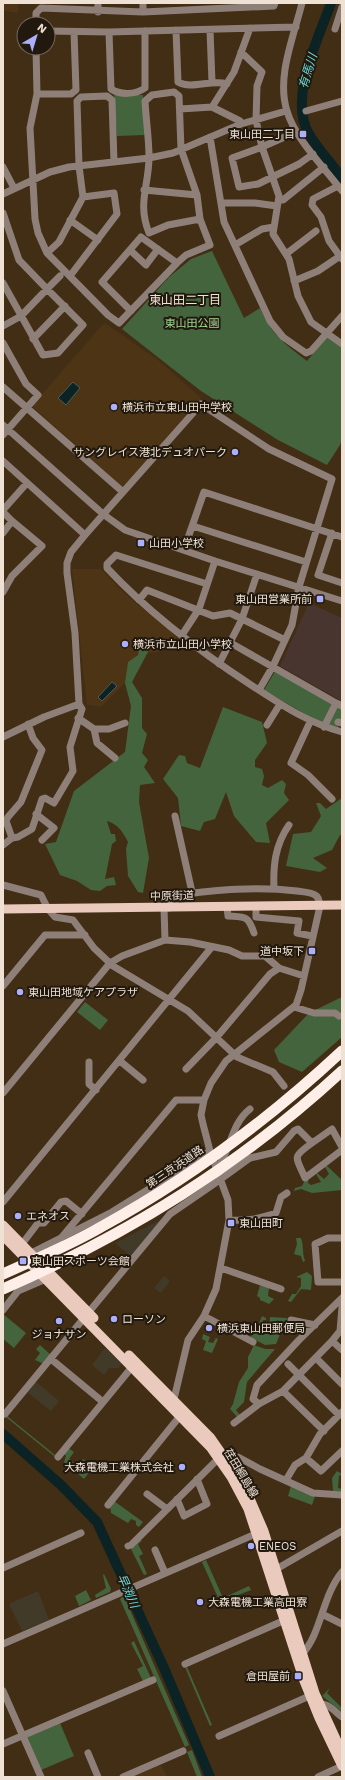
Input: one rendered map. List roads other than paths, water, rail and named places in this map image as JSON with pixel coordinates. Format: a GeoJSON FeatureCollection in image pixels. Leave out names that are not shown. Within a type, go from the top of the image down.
{"type":"FeatureCollection","features":[{"type":"Feature","properties":{"kind":"highway","name":"第三京浜道路"},"geometry":{"type":"LineString","coordinates":[[3,1274],[100,1228],[148,1200],[206,1163],[284,1102],[342,1051]]}},
{"type":"Feature","properties":{"kind":"highway"},"geometry":{"type":"LineString","coordinates":[[3,1289],[100,1244],[153,1214],[212,1176],[294,1114],[342,1071]]}},
{"type":"Feature","properties":{"kind":"main road","name":"中原街道"},"geometry":{"type":"LineString","coordinates":[[3,909],[342,905]]}},
{"type":"Feature","properties":{"kind":"main road","name":"荏田綱島線"},"geometry":{"type":"LineString","coordinates":[[3,1225],[31,1253],[132,1367],[211,1438],[223,1459],[248,1494],[272,1571],[302,1654],[312,1694]]}},
{"type":"Feature","properties":{"kind":"main road","name":"荏田綱島線"},"geometry":{"type":"LineString","coordinates":[[3,1236],[46,1279],[86,1315],[171,1401],[180,1416],[223,1459]]}},
{"type":"Feature","properties":{"kind":"main road","name":"荏田綱島線"},"geometry":{"type":"LineString","coordinates":[[272,1571],[284,1620],[312,1694],[342,1766]]}},
{"type":"Feature","properties":{"kind":"main road","name":"荏田綱島線"},"geometry":{"type":"LineString","coordinates":[[317,1705],[342,1752]]}},
{"type":"Feature","properties":{"kind":"street"},"geometry":{"type":"LineString","coordinates":[[98,3],[98,12]]}},
{"type":"Feature","properties":{"kind":"street"},"geometry":{"type":"LineString","coordinates":[[143,3],[143,12]]}},
{"type":"Feature","properties":{"kind":"street"},"geometry":{"type":"LineString","coordinates":[[180,11],[181,3]]}},
{"type":"Feature","properties":{"kind":"street"},"geometry":{"type":"LineString","coordinates":[[36,16],[41,8],[54,6],[98,12],[143,12],[180,11],[237,6],[274,6],[275,3]]}},
{"type":"Feature","properties":{"kind":"street"},"geometry":{"type":"LineString","coordinates":[[294,281],[318,271],[341,258],[329,241],[321,217],[312,205],[313,199],[340,189],[296,132],[286,110],[284,97],[284,76],[302,3]]}},
{"type":"Feature","properties":{"kind":"street"},"geometry":{"type":"LineString","coordinates":[[335,29],[342,7]]}},
{"type":"Feature","properties":{"kind":"street"},"geometry":{"type":"LineString","coordinates":[[56,31],[109,32],[296,27]]}},
{"type":"Feature","properties":{"kind":"street"},"geometry":{"type":"LineString","coordinates":[[212,107],[227,84],[250,28]]}},
{"type":"Feature","properties":{"kind":"street"},"geometry":{"type":"LineString","coordinates":[[176,30],[178,82],[182,85],[212,82],[227,84]]}},
{"type":"Feature","properties":{"kind":"street"},"geometry":{"type":"LineString","coordinates":[[210,30],[212,82]]}},
{"type":"Feature","properties":{"kind":"street"},"geometry":{"type":"LineString","coordinates":[[109,32],[111,88],[118,93],[139,92],[145,88],[145,31]]}},
{"type":"Feature","properties":{"kind":"street"},"geometry":{"type":"LineString","coordinates":[[37,94],[71,94],[76,90],[74,32]]}},
{"type":"Feature","properties":{"kind":"street"},"geometry":{"type":"LineString","coordinates":[[241,52],[262,72],[258,86],[256,120],[262,147],[272,178],[280,196],[273,234],[290,259],[298,296],[311,322],[342,344]]}},
{"type":"Feature","properties":{"kind":"street"},"geometry":{"type":"LineString","coordinates":[[36,56],[37,94],[30,128],[31,180],[38,233],[47,253],[108,315],[119,323],[177,262],[186,255],[210,245],[200,219],[197,195],[181,149],[179,96],[174,92],[152,95],[145,101],[149,158],[144,190],[144,219],[149,233],[168,225],[200,219]]}},
{"type":"Feature","properties":{"kind":"street"},"geometry":{"type":"LineString","coordinates":[[47,253],[59,242],[83,197],[79,166],[77,101],[80,97],[107,96],[112,100],[114,162]]}},
{"type":"Feature","properties":{"kind":"street"},"geometry":{"type":"LineString","coordinates":[[306,111],[342,101]]}},
{"type":"Feature","properties":{"kind":"street"},"geometry":{"type":"LineString","coordinates":[[180,109],[212,107],[240,121],[241,124]]}},
{"type":"Feature","properties":{"kind":"street"},"geometry":{"type":"LineString","coordinates":[[3,194],[50,172],[79,166],[149,158],[181,149],[241,124],[286,110]]}},
{"type":"Feature","properties":{"kind":"street"},"geometry":{"type":"LineString","coordinates":[[296,132],[232,158],[239,187],[249,187],[272,178],[282,171],[299,164],[313,154]]}},
{"type":"Feature","properties":{"kind":"street"},"geometry":{"type":"LineString","coordinates":[[210,137],[224,222],[270,321],[283,337],[306,354],[311,351],[342,316]]}},
{"type":"Feature","properties":{"kind":"street"},"geometry":{"type":"LineString","coordinates":[[3,167],[16,187]]}},
{"type":"Feature","properties":{"kind":"street"},"geometry":{"type":"LineString","coordinates":[[221,203],[278,203],[324,167]]}},
{"type":"Feature","properties":{"kind":"street"},"geometry":{"type":"LineString","coordinates":[[144,190],[197,195]]}},
{"type":"Feature","properties":{"kind":"street"},"geometry":{"type":"LineString","coordinates":[[70,276],[117,214],[114,193],[83,197]]}},
{"type":"Feature","properties":{"kind":"street"},"geometry":{"type":"LineString","coordinates":[[3,213],[19,260],[83,325],[58,353],[43,355],[3,283]]}},
{"type":"Feature","properties":{"kind":"street"},"geometry":{"type":"LineString","coordinates":[[70,220],[98,240]]}},
{"type":"Feature","properties":{"kind":"street"},"geometry":{"type":"LineString","coordinates":[[235,245],[262,229],[274,227]]}},
{"type":"Feature","properties":{"kind":"street"},"geometry":{"type":"LineString","coordinates":[[286,254],[316,231]]}},
{"type":"Feature","properties":{"kind":"street"},"geometry":{"type":"LineString","coordinates":[[131,311],[102,282],[141,237],[177,262]]}},
{"type":"Feature","properties":{"kind":"street"},"geometry":{"type":"LineString","coordinates":[[130,250],[146,265],[158,249]]}},
{"type":"Feature","properties":{"kind":"street"},"geometry":{"type":"LineString","coordinates":[[3,326],[21,316],[60,276]]}},
{"type":"Feature","properties":{"kind":"street"},"geometry":{"type":"LineString","coordinates":[[33,339],[64,306]]}},
{"type":"Feature","properties":{"kind":"street"},"geometry":{"type":"LineString","coordinates":[[3,343],[26,384],[38,395],[5,430],[103,514],[125,530],[141,537],[342,602]]}},
{"type":"Feature","properties":{"kind":"street"},"geometry":{"type":"LineString","coordinates":[[3,387],[123,492]]}},
{"type":"Feature","properties":{"kind":"street"},"geometry":{"type":"LineString","coordinates":[[3,845],[12,838],[18,837],[32,829],[42,799],[45,798],[57,804],[73,771],[70,747],[82,709],[79,704],[75,633],[66,573],[67,563],[71,552],[201,404],[269,449],[332,479],[299,587],[292,625],[273,666],[259,690]]}},
{"type":"Feature","properties":{"kind":"street"},"geometry":{"type":"LineString","coordinates":[[3,461],[85,535]]}},
{"type":"Feature","properties":{"kind":"street"},"geometry":{"type":"LineString","coordinates":[[3,592],[12,576],[42,546],[12,521],[3,511],[27,483]]}},
{"type":"Feature","properties":{"kind":"street"},"geometry":{"type":"LineString","coordinates":[[189,536],[204,492],[342,537]]}},
{"type":"Feature","properties":{"kind":"street"},"geometry":{"type":"LineString","coordinates":[[3,533],[12,521]]}},
{"type":"Feature","properties":{"kind":"street"},"geometry":{"type":"LineString","coordinates":[[193,526],[306,562]]}},
{"type":"Feature","properties":{"kind":"street"},"geometry":{"type":"LineString","coordinates":[[332,533],[318,575],[342,583]]}},
{"type":"Feature","properties":{"kind":"street"},"geometry":{"type":"LineString","coordinates":[[207,584],[116,555],[107,564],[107,568],[139,600],[174,631],[182,635],[218,664],[310,722],[342,732]]}},
{"type":"Feature","properties":{"kind":"street"},"geometry":{"type":"LineString","coordinates":[[182,635],[199,610],[215,562]]}},
{"type":"Feature","properties":{"kind":"street"},"geometry":{"type":"LineString","coordinates":[[218,664],[242,618],[257,574]]}},
{"type":"Feature","properties":{"kind":"street"},"geometry":{"type":"LineString","coordinates":[[139,600],[147,590],[213,616],[230,613],[285,640]]}},
{"type":"Feature","properties":{"kind":"street"},"geometry":{"type":"LineString","coordinates":[[229,642],[339,705],[324,727]]}},
{"type":"Feature","properties":{"kind":"street"},"geometry":{"type":"LineString","coordinates":[[3,737],[28,724],[79,704]]}},
{"type":"Feature","properties":{"kind":"street"},"geometry":{"type":"LineString","coordinates":[[267,725],[280,704]]}},
{"type":"Feature","properties":{"kind":"street"},"geometry":{"type":"LineString","coordinates":[[78,718],[94,729],[109,729],[124,723]]}},
{"type":"Feature","properties":{"kind":"street"},"geometry":{"type":"LineString","coordinates":[[310,722],[291,763],[308,775],[332,799]]}},
{"type":"Feature","properties":{"kind":"street"},"geometry":{"type":"LineString","coordinates":[[12,838],[6,821],[8,816],[21,802],[42,750],[33,738],[28,724]]}},
{"type":"Feature","properties":{"kind":"street"},"geometry":{"type":"LineString","coordinates":[[94,729],[97,743],[115,758]]}},
{"type":"Feature","properties":{"kind":"street"},"geometry":{"type":"LineString","coordinates":[[36,814],[54,828],[42,840]]}},
{"type":"Feature","properties":{"kind":"street"},"geometry":{"type":"LineString","coordinates":[[175,816],[192,892]]}},
{"type":"Feature","properties":{"kind":"street"},"geometry":{"type":"LineString","coordinates":[[274,889],[274,864],[277,849],[282,834],[289,825]]}},
{"type":"Feature","properties":{"kind":"street"},"geometry":{"type":"LineString","coordinates":[[3,885],[41,895],[48,909],[55,917],[73,920],[94,948],[110,963],[188,1011],[234,1054],[273,1072],[284,1086]]}},
{"type":"Feature","properties":{"kind":"street"},"geometry":{"type":"LineString","coordinates":[[165,940],[167,908],[176,895],[230,888],[274,889],[312,894],[316,895],[319,899],[320,906],[312,936],[299,1000],[294,1007],[234,1054],[221,1068],[204,1100],[201,1114],[210,1151],[222,1179],[228,1200],[229,1220],[216,1289],[204,1316],[188,1340],[171,1401]]}},
{"type":"Feature","properties":{"kind":"street"},"geometry":{"type":"LineString","coordinates":[[227,907],[228,916],[245,917],[250,920],[254,933]]}},
{"type":"Feature","properties":{"kind":"street"},"geometry":{"type":"LineString","coordinates":[[256,907],[256,917],[299,921],[297,933],[312,936]]}},
{"type":"Feature","properties":{"kind":"street"},"geometry":{"type":"LineString","coordinates":[[3,986],[45,935],[85,935]]}},
{"type":"Feature","properties":{"kind":"street"},"geometry":{"type":"LineString","coordinates":[[3,1094],[110,963],[122,956],[165,940],[190,942],[211,948],[229,950],[242,956],[265,956],[279,968],[304,976]]}},
{"type":"Feature","properties":{"kind":"street"},"geometry":{"type":"LineString","coordinates":[[3,1202],[211,948]]}},
{"type":"Feature","properties":{"kind":"street"},"geometry":{"type":"LineString","coordinates":[[186,1069],[216,1038],[270,974],[279,968]]}},
{"type":"Feature","properties":{"kind":"street"},"geometry":{"type":"LineString","coordinates":[[294,1007],[314,1013],[335,1013],[339,1016]]}},
{"type":"Feature","properties":{"kind":"street"},"geometry":{"type":"LineString","coordinates":[[120,1061],[144,1080]]}},
{"type":"Feature","properties":{"kind":"street"},"geometry":{"type":"LineString","coordinates":[[89,1062],[89,1084],[96,1090]]}},
{"type":"Feature","properties":{"kind":"street"},"geometry":{"type":"LineString","coordinates":[[40,1263],[176,1100],[204,1100]]}},
{"type":"Feature","properties":{"kind":"street"},"geometry":{"type":"LineString","coordinates":[[217,1169],[225,1158],[236,1124],[250,1109]]}},
{"type":"Feature","properties":{"kind":"street"},"geometry":{"type":"LineString","coordinates":[[5,1414],[170,1214],[250,1158],[276,1152],[294,1131],[298,1129],[312,1143]]}},
{"type":"Feature","properties":{"kind":"street"},"geometry":{"type":"LineString","coordinates":[[342,1147],[332,1130],[297,1153],[296,1157],[305,1178],[342,1150]]}},
{"type":"Feature","properties":{"kind":"street"},"geometry":{"type":"LineString","coordinates":[[31,1253],[112,1212],[210,1151]]}},
{"type":"Feature","properties":{"kind":"street"},"geometry":{"type":"LineString","coordinates":[[229,1220],[242,1221],[262,1218],[268,1214],[276,1213],[280,1197],[287,1193]]}},
{"type":"Feature","properties":{"kind":"street"},"geometry":{"type":"LineString","coordinates":[[22,1244],[38,1223],[44,1223],[61,1202],[66,1201],[82,1214]]}},
{"type":"Feature","properties":{"kind":"street"},"geometry":{"type":"LineString","coordinates":[[342,1238],[328,1238],[315,1244],[318,1282],[342,1281],[342,1290]]}},
{"type":"Feature","properties":{"kind":"street"},"geometry":{"type":"LineString","coordinates":[[221,1268],[281,1288]]}},
{"type":"Feature","properties":{"kind":"street"},"geometry":{"type":"LineString","coordinates":[[3,1310],[18,1291],[46,1279]]}},
{"type":"Feature","properties":{"kind":"street"},"geometry":{"type":"LineString","coordinates":[[259,1404],[253,1398],[257,1385],[342,1298]]}},
{"type":"Feature","properties":{"kind":"street"},"geometry":{"type":"LineString","coordinates":[[234,1423],[259,1404],[283,1391],[332,1341],[342,1326],[342,1307]]}},
{"type":"Feature","properties":{"kind":"street"},"geometry":{"type":"LineString","coordinates":[[204,1316],[253,1342]]}},
{"type":"Feature","properties":{"kind":"street"},"geometry":{"type":"LineString","coordinates":[[291,1320],[315,1325]]}},
{"type":"Feature","properties":{"kind":"street"},"geometry":{"type":"LineString","coordinates":[[332,1341],[342,1350]]}},
{"type":"Feature","properties":{"kind":"street"},"geometry":{"type":"LineString","coordinates":[[316,1358],[342,1384]]}},
{"type":"Feature","properties":{"kind":"street"},"geometry":{"type":"LineString","coordinates":[[51,1359],[103,1402]]}},
{"type":"Feature","properties":{"kind":"street"},"geometry":{"type":"LineString","coordinates":[[286,1480],[295,1465],[306,1458],[324,1430],[341,1413],[288,1364]]}},
{"type":"Feature","properties":{"kind":"street"},"geometry":{"type":"LineString","coordinates":[[58,1457],[132,1367]]}},
{"type":"Feature","properties":{"kind":"street"},"geometry":{"type":"LineString","coordinates":[[283,1391],[324,1430]]}},
{"type":"Feature","properties":{"kind":"street"},"geometry":{"type":"LineString","coordinates":[[108,1505],[180,1416]]}},
{"type":"Feature","properties":{"kind":"street"},"geometry":{"type":"LineString","coordinates":[[306,1458],[320,1471],[342,1451]]}},
{"type":"Feature","properties":{"kind":"street"},"geometry":{"type":"LineString","coordinates":[[128,1546],[131,1545],[197,1479],[223,1459],[238,1457],[286,1480],[320,1494],[342,1495]]}},
{"type":"Feature","properties":{"kind":"street"},"geometry":{"type":"LineString","coordinates":[[177,1500],[184,1516],[208,1504],[197,1479]]}},
{"type":"Feature","properties":{"kind":"street"},"geometry":{"type":"LineString","coordinates":[[147,1494],[167,1509]]}},
{"type":"Feature","properties":{"kind":"street"},"geometry":{"type":"LineString","coordinates":[[272,1571],[342,1531]]}},
{"type":"Feature","properties":{"kind":"street"},"geometry":{"type":"LineString","coordinates":[[3,1644],[260,1532]]}},
{"type":"Feature","properties":{"kind":"street"},"geometry":{"type":"LineString","coordinates":[[3,1568],[81,1533]]}},
{"type":"Feature","properties":{"kind":"street"},"geometry":{"type":"LineString","coordinates":[[155,1550],[165,1573]]}},
{"type":"Feature","properties":{"kind":"street"},"geometry":{"type":"LineString","coordinates":[[302,1654],[309,1646],[330,1589],[341,1575]]}},
{"type":"Feature","properties":{"kind":"street"},"geometry":{"type":"LineString","coordinates":[[322,1614],[342,1624]]}},
{"type":"Feature","properties":{"kind":"street"},"geometry":{"type":"LineString","coordinates":[[185,1664],[284,1620]]}},
{"type":"Feature","properties":{"kind":"street"},"geometry":{"type":"LineString","coordinates":[[3,1744],[153,1680]]}},
{"type":"Feature","properties":{"kind":"street"},"geometry":{"type":"LineString","coordinates":[[3,1691],[40,1777]]}},
{"type":"Feature","properties":{"kind":"street"},"geometry":{"type":"LineString","coordinates":[[219,1736],[312,1694]]}},
{"type":"Feature","properties":{"kind":"street"},"geometry":{"type":"LineString","coordinates":[[317,1705],[326,1704],[342,1717]]}},
{"type":"Feature","properties":{"kind":"street"},"geometry":{"type":"LineString","coordinates":[[123,1777],[183,1751]]}},
{"type":"Feature","properties":{"kind":"street"},"geometry":{"type":"LineString","coordinates":[[88,1753],[98,1777]]}},
{"type":"Feature","properties":{"kind":"street"},"geometry":{"type":"LineString","coordinates":[[318,1777],[342,1766]]}},
{"type":"Feature","properties":{"kind":"water"},"geometry":{"type":"Polygon","coordinates":[[[73,382],[80,388],[66,405],[58,398],[73,382]]]}},
{"type":"Feature","properties":{"kind":"water"},"geometry":{"type":"Polygon","coordinates":[[[112,682],[117,686],[102,701],[98,697],[112,682]]]}},
{"type":"Feature","properties":{"kind":"waterway","name":"有馬川"},"geometry":{"type":"LineString","coordinates":[[331,3],[307,69],[303,86],[303,120],[309,134],[320,151],[342,178]]}},
{"type":"Feature","properties":{"kind":"waterway","name":"早渕川"},"geometry":{"type":"LineString","coordinates":[[3,1434],[61,1485],[97,1522],[164,1668],[210,1777]]}},
{"type":"Feature","properties":{"kind":"place","name":"東山田二丁目"},"geometry":{"type":"Point","coordinates":[303,134]}},
{"type":"Feature","properties":{"kind":"place","name":"横浜市立東山田中学校"},"geometry":{"type":"Point","coordinates":[114,407]}},
{"type":"Feature","properties":{"kind":"place","name":"サングレイス港北デュオパーク"},"geometry":{"type":"Point","coordinates":[235,452]}},
{"type":"Feature","properties":{"kind":"place","name":"山田小学校"},"geometry":{"type":"Point","coordinates":[141,543]}},
{"type":"Feature","properties":{"kind":"place","name":"東山田営業所前"},"geometry":{"type":"Point","coordinates":[320,599]}},
{"type":"Feature","properties":{"kind":"place","name":"横浜市立山田小学校"},"geometry":{"type":"Point","coordinates":[125,644]}},
{"type":"Feature","properties":{"kind":"place","name":"道中坂下"},"geometry":{"type":"Point","coordinates":[312,951]}},
{"type":"Feature","properties":{"kind":"place","name":"東山田地域ケアプラザ"},"geometry":{"type":"Point","coordinates":[20,992]}},
{"type":"Feature","properties":{"kind":"place","name":"エネオス"},"geometry":{"type":"Point","coordinates":[18,1216]}},
{"type":"Feature","properties":{"kind":"place","name":"東山田町"},"geometry":{"type":"Point","coordinates":[231,1223]}},
{"type":"Feature","properties":{"kind":"place","name":"東山田スポーツ会館"},"geometry":{"type":"Point","coordinates":[23,1261]}},
{"type":"Feature","properties":{"kind":"place","name":"ローソン"},"geometry":{"type":"Point","coordinates":[114,1319]}},
{"type":"Feature","properties":{"kind":"place","name":"ジョナサン"},"geometry":{"type":"Point","coordinates":[59,1321]}},
{"type":"Feature","properties":{"kind":"place","name":"横浜東山田郵便局"},"geometry":{"type":"Point","coordinates":[209,1328]}},
{"type":"Feature","properties":{"kind":"place","name":"大森電機工業株式会社"},"geometry":{"type":"Point","coordinates":[182,1467]}},
{"type":"Feature","properties":{"kind":"place","name":"ENEOS"},"geometry":{"type":"Point","coordinates":[251,1546]}},
{"type":"Feature","properties":{"kind":"place","name":"大森電機工業高田寮"},"geometry":{"type":"Point","coordinates":[200,1602]}},
{"type":"Feature","properties":{"kind":"place","name":"倉田屋前"},"geometry":{"type":"Point","coordinates":[298,1676]}},
{"type":"Feature","properties":{"kind":"district","name":"東山田二丁目"},"geometry":{"type":"Point","coordinates":[185,300]}},
{"type":"Feature","properties":{"kind":"park label","name":"東山田公園"},"geometry":{"type":"Point","coordinates":[192,323]}}]}
